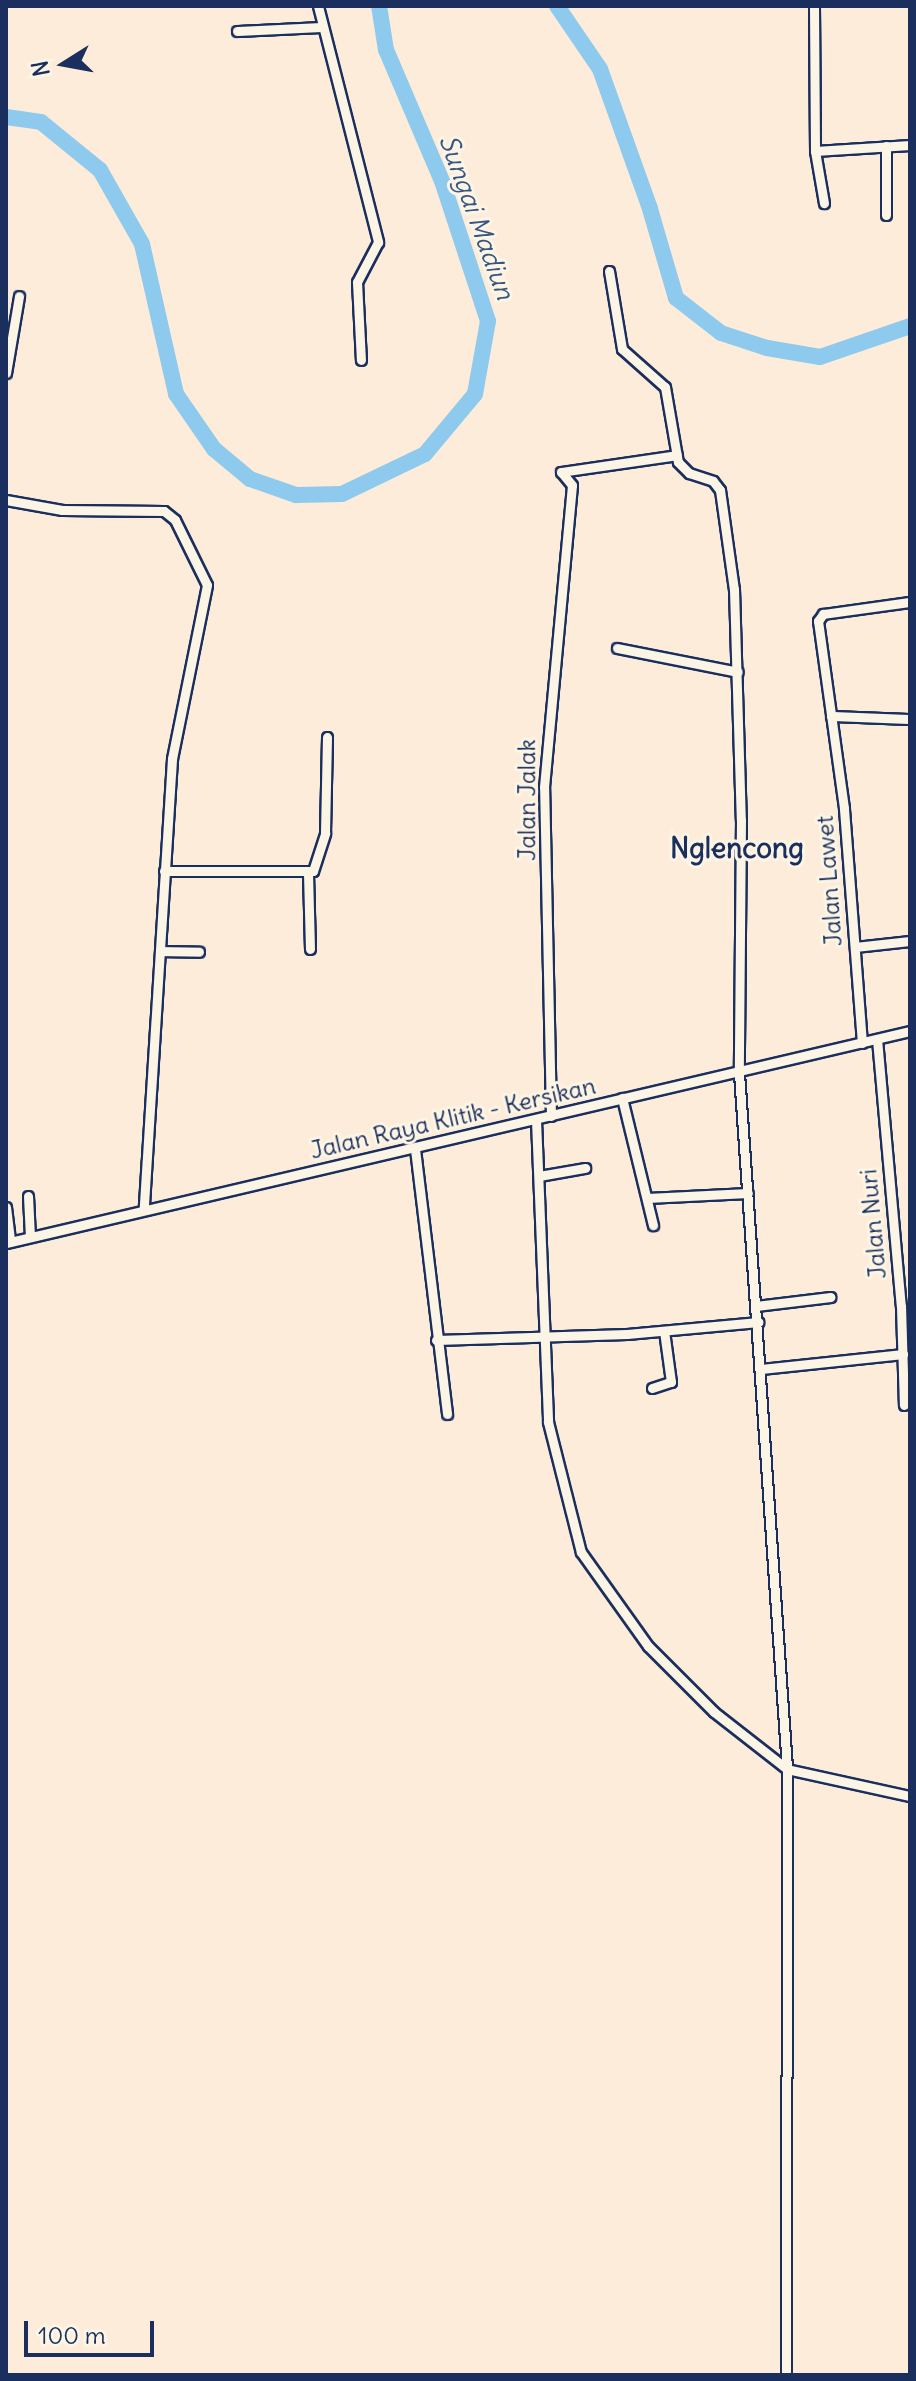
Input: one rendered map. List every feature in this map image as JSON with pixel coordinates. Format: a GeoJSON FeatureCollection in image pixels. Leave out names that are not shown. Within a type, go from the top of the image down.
{"type":"FeatureCollection","features":[{"type":"Feature","properties":{"kind":"street"},"geometry":{"type":"LineString","coordinates":[[318,6],[378,242],[357,282],[361,360]]}},
{"type":"Feature","properties":{"kind":"street"},"geometry":{"type":"LineString","coordinates":[[814,6],[815,151],[824,203]]}},
{"type":"Feature","properties":{"kind":"street"},"geometry":{"type":"LineString","coordinates":[[237,31],[322,27]]}},
{"type":"Feature","properties":{"kind":"street"},"geometry":{"type":"LineString","coordinates":[[815,151],[910,145]]}},
{"type":"Feature","properties":{"kind":"street"},"geometry":{"type":"LineString","coordinates":[[886,146],[886,215]]}},
{"type":"Feature","properties":{"kind":"street"},"geometry":{"type":"LineString","coordinates":[[609,271],[622,349],[665,387],[682,469],[713,481],[720,490],[734,589],[738,672],[739,1073],[787,1769],[786,2375]]}},
{"type":"Feature","properties":{"kind":"street"},"geometry":{"type":"LineString","coordinates":[[6,373],[19,296]]}},
{"type":"Feature","properties":{"kind":"street","name":"Jalan Jalak"},"geometry":{"type":"LineString","coordinates":[[551,1116],[544,787],[572,485],[561,472],[677,455]]}},
{"type":"Feature","properties":{"kind":"street"},"geometry":{"type":"LineString","coordinates":[[6,500],[62,510],[164,511],[175,520],[204,575],[206,596],[172,759],[144,1209]]}},
{"type":"Feature","properties":{"kind":"street","name":"Jalan Lawet"},"geometry":{"type":"LineString","coordinates":[[862,1043],[855,947],[820,616],[910,602]]}},
{"type":"Feature","properties":{"kind":"street"},"geometry":{"type":"LineString","coordinates":[[617,648],[738,672]]}},
{"type":"Feature","properties":{"kind":"street"},"geometry":{"type":"LineString","coordinates":[[831,716],[910,719]]}},
{"type":"Feature","properties":{"kind":"street"},"geometry":{"type":"LineString","coordinates":[[164,871],[308,873],[318,864],[325,833],[327,737]]}},
{"type":"Feature","properties":{"kind":"street"},"geometry":{"type":"LineString","coordinates":[[308,873],[310,949]]}},
{"type":"Feature","properties":{"kind":"street"},"geometry":{"type":"LineString","coordinates":[[855,947],[910,941]]}},
{"type":"Feature","properties":{"kind":"street"},"geometry":{"type":"LineString","coordinates":[[160,951],[199,952]]}},
{"type":"Feature","properties":{"kind":"street","name":"Jalan Raya Klitik - Kersikan"},"geometry":{"type":"LineString","coordinates":[[8,1243],[910,1031]]}},
{"type":"Feature","properties":{"kind":"street","name":"Jalan Nuri"},"geometry":{"type":"LineString","coordinates":[[877,1039],[906,1306],[904,1405]]}},
{"type":"Feature","properties":{"kind":"street"},"geometry":{"type":"LineString","coordinates":[[622,1098],[653,1225]]}},
{"type":"Feature","properties":{"kind":"street"},"geometry":{"type":"LineString","coordinates":[[536,1120],[543,1334],[557,1471],[587,1566],[648,1646],[693,1693],[787,1769],[910,1796]]}},
{"type":"Feature","properties":{"kind":"street"},"geometry":{"type":"LineString","coordinates":[[415,1149],[447,1414]]}},
{"type":"Feature","properties":{"kind":"street"},"geometry":{"type":"LineString","coordinates":[[539,1176],[585,1168]]}},
{"type":"Feature","properties":{"kind":"street"},"geometry":{"type":"LineString","coordinates":[[647,1198],[748,1193]]}},
{"type":"Feature","properties":{"kind":"street"},"geometry":{"type":"LineString","coordinates":[[28,1196],[30,1237]]}},
{"type":"Feature","properties":{"kind":"street"},"geometry":{"type":"LineString","coordinates":[[6,1207],[8,1243]]}},
{"type":"Feature","properties":{"kind":"street"},"geometry":{"type":"LineString","coordinates":[[756,1306],[830,1297]]}},
{"type":"Feature","properties":{"kind":"street"},"geometry":{"type":"LineString","coordinates":[[436,1340],[664,1331],[758,1322]]}},
{"type":"Feature","properties":{"kind":"street"},"geometry":{"type":"LineString","coordinates":[[652,1388],[671,1382],[664,1331]]}},
{"type":"Feature","properties":{"kind":"street"},"geometry":{"type":"LineString","coordinates":[[761,1369],[903,1354]]}},
{"type":"Feature","properties":{"kind":"waterway","name":"Sungai Madiun"},"geometry":{"type":"LineString","coordinates":[[6,117],[41,122],[100,170],[142,244],[176,394],[214,449],[250,479],[296,495],[342,494],[425,454],[475,394],[488,321],[442,181],[386,50],[379,6]]}},
{"type":"Feature","properties":{"kind":"waterway","name":"Sungai Madiun"},"geometry":{"type":"LineString","coordinates":[[557,6],[600,69],[650,209],[676,298],[721,333],[767,348],[820,357],[910,326]]}},
{"type":"Feature","properties":{"kind":"district","name":"Nglencong"},"geometry":{"type":"Point","coordinates":[737,848]}}]}
